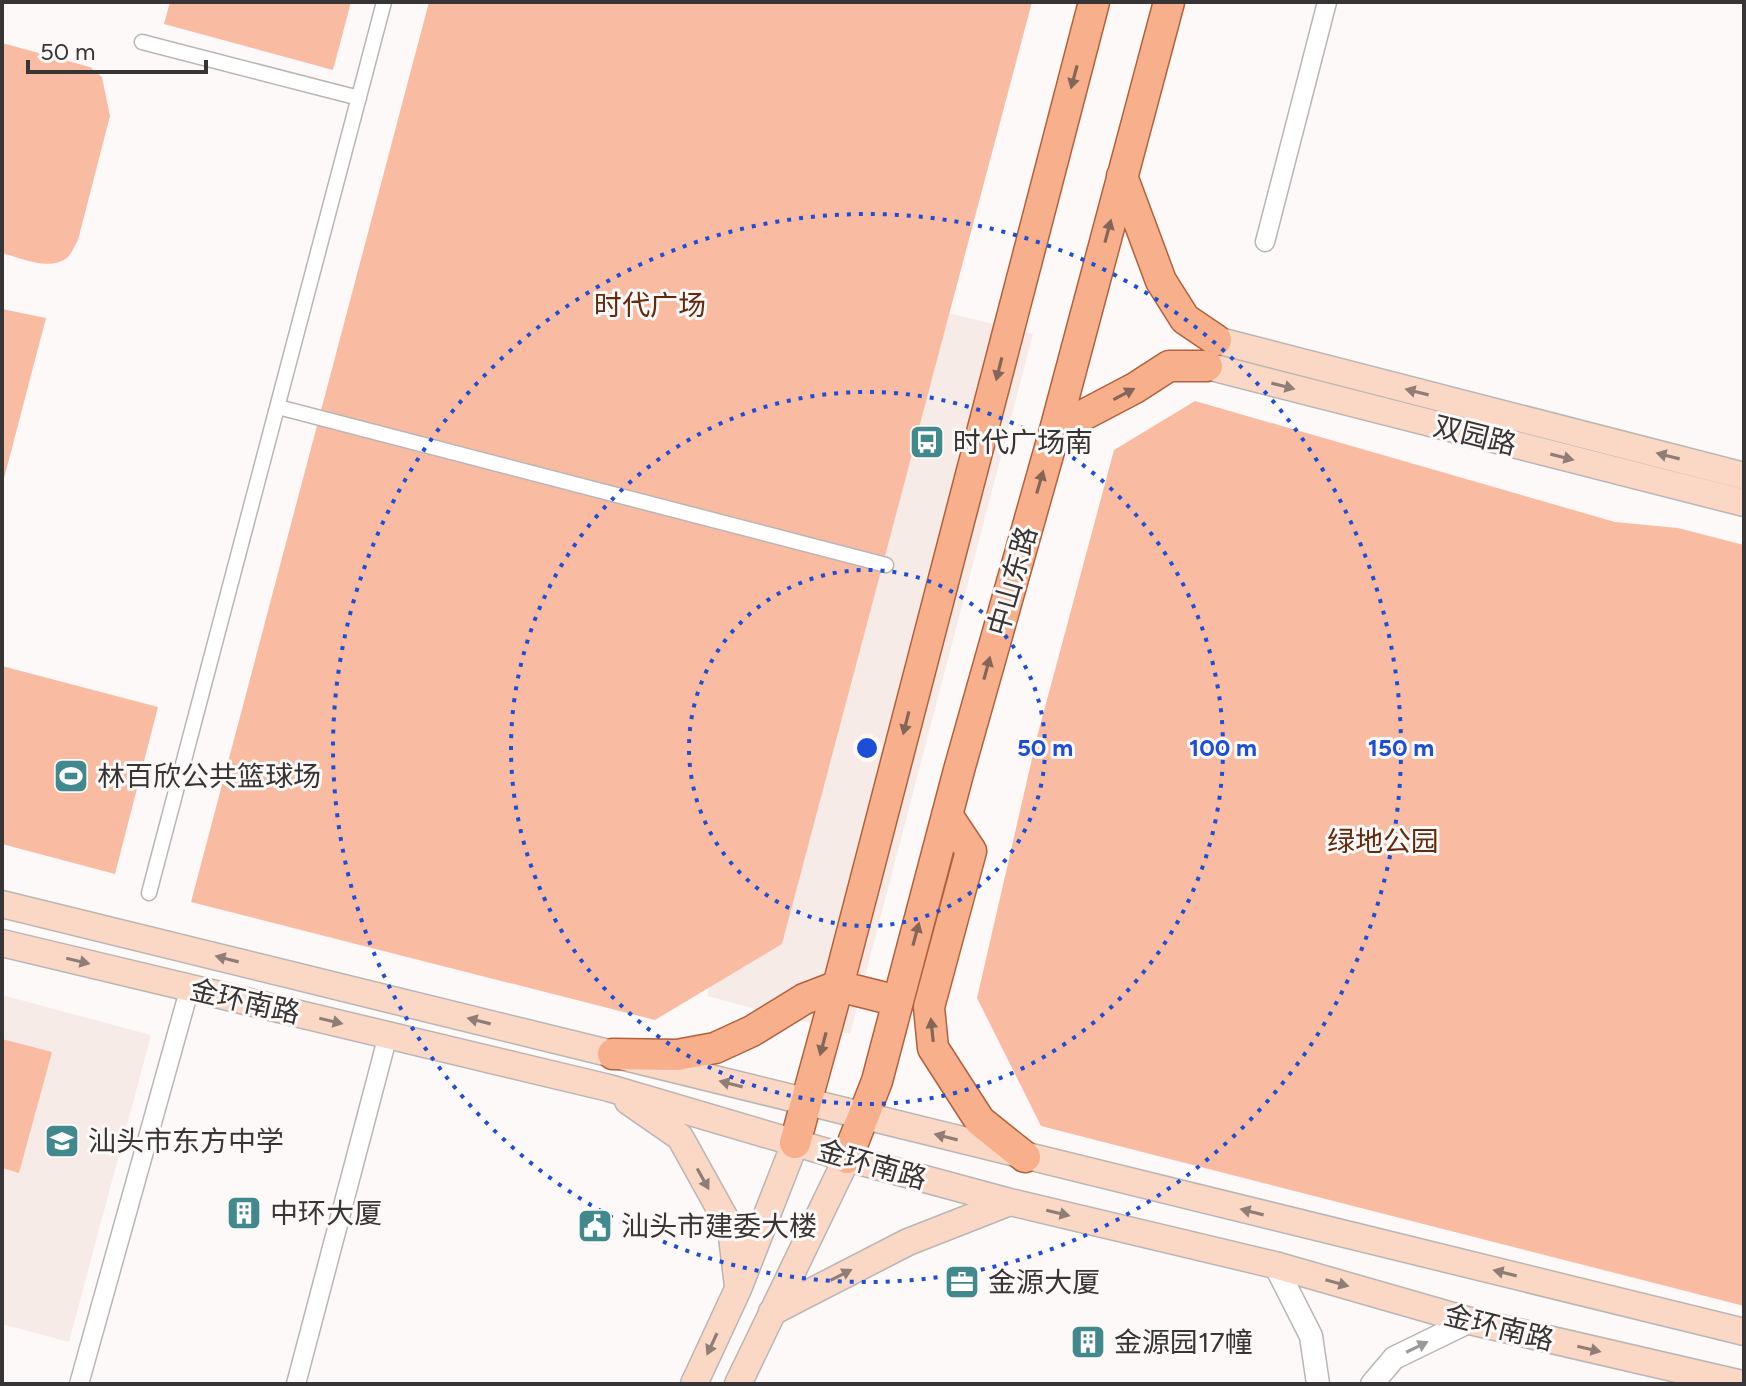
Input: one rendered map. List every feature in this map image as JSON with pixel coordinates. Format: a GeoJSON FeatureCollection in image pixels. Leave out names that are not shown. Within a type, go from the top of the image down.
{"type":"FeatureCollection","features":[{"type":"Feature","properties":{"kind":"main road"},"geometry":{"type":"LineString","coordinates":[[694,1384],[738,1289],[795,1143],[807,1102],[1094,2]]}},
{"type":"Feature","properties":{"kind":"main road","name":"中山东路"},"geometry":{"type":"LineString","coordinates":[[847,1158],[877,1081],[1169,2]]}},
{"type":"Feature","properties":{"kind":"main road"},"geometry":{"type":"LineString","coordinates":[[1055,430],[1135,388],[1169,366],[1211,353],[1161,281],[1122,176]]}},
{"type":"Feature","properties":{"kind":"main road","name":"双园路"},"geometry":{"type":"LineString","coordinates":[[1211,353],[1744,476]]}},
{"type":"Feature","properties":{"kind":"main road","name":"双园路"},"geometry":{"type":"LineString","coordinates":[[1211,353],[1744,503]]}},
{"type":"Feature","properties":{"kind":"main road"},"geometry":{"type":"LineString","coordinates":[[947,815],[971,851],[929,1007],[933,1048],[980,1121],[1025,1157]]}},
{"type":"Feature","properties":{"kind":"main road","name":"金环南路"},"geometry":{"type":"LineString","coordinates":[[2,904],[1744,1332]]}},
{"type":"Feature","properties":{"kind":"main road","name":"金环南路"},"geometry":{"type":"LineString","coordinates":[[2,943],[609,1088],[1010,1202],[1275,1265],[1470,1321],[1742,1384]]}},
{"type":"Feature","properties":{"kind":"main road"},"geometry":{"type":"LineString","coordinates":[[613,1054],[677,1055],[715,1048],[752,1031],[804,999],[838,986],[898,1001]]}},
{"type":"Feature","properties":{"kind":"main road"},"geometry":{"type":"LineString","coordinates":[[609,1088],[680,1137],[731,1229],[738,1289]]}},
{"type":"Feature","properties":{"kind":"main road"},"geometry":{"type":"LineString","coordinates":[[738,1384],[847,1158]]}},
{"type":"Feature","properties":{"kind":"main road"},"geometry":{"type":"LineString","coordinates":[[772,1312],[908,1242],[1010,1202]]}},
{"type":"Feature","properties":{"kind":"street"},"geometry":{"type":"LineString","coordinates":[[149,893],[384,2]]}},
{"type":"Feature","properties":{"kind":"street"},"geometry":{"type":"LineString","coordinates":[[1265,242],[1327,2]]}},
{"type":"Feature","properties":{"kind":"street"},"geometry":{"type":"LineString","coordinates":[[142,42],[359,98]]}},
{"type":"Feature","properties":{"kind":"street"},"geometry":{"type":"LineString","coordinates":[[278,407],[886,565]]}},
{"type":"Feature","properties":{"kind":"street"},"geometry":{"type":"LineString","coordinates":[[79,1384],[190,987]]}},
{"type":"Feature","properties":{"kind":"street"},"geometry":{"type":"LineString","coordinates":[[296,1384],[388,1035]]}},
{"type":"Feature","properties":{"kind":"street"},"geometry":{"type":"LineString","coordinates":[[1275,1265],[1311,1336],[1318,1384]]}},
{"type":"Feature","properties":{"kind":"street"},"geometry":{"type":"LineString","coordinates":[[1372,1384],[1394,1358],[1470,1321]]}},
{"type":"Feature","properties":{"kind":"shaded area"},"geometry":{"type":"Polygon","coordinates":[[[886,297],[1033,334],[850,1034],[707,996],[886,297]]]}},
{"type":"Feature","properties":{"kind":"shaded area","name":"汕头市东方中学"},"geometry":{"type":"Polygon","coordinates":[[[2,995],[151,1035],[69,1342],[2,1324],[2,995]]]}},
{"type":"Feature","properties":{"kind":"green space"},"geometry":{"type":"Polygon","coordinates":[[[170,2],[351,2],[333,70],[164,24],[170,2]]]}},
{"type":"Feature","properties":{"kind":"green space","name":"时代广场"},"geometry":{"type":"Polygon","coordinates":[[[429,2],[1032,2],[782,944],[655,1020],[191,902],[429,2]]]}},
{"type":"Feature","properties":{"kind":"green space"},"geometry":{"type":"Polygon","coordinates":[[[2,43],[90,67],[102,77],[110,116],[78,240],[68,257],[61,261],[44,264],[2,253],[2,43]]]}},
{"type":"Feature","properties":{"kind":"green space"},"geometry":{"type":"Polygon","coordinates":[[[2,309],[46,318],[2,486],[2,309]]]}},
{"type":"Feature","properties":{"kind":"green space","name":"绿地公园"},"geometry":{"type":"Polygon","coordinates":[[[1195,401],[1615,522],[1678,528],[1744,545],[1744,1306],[1041,1126],[977,998],[1037,737],[1114,450],[1195,401]]]}},
{"type":"Feature","properties":{"kind":"green space","name":"林百欣公共篮球场"},"geometry":{"type":"Polygon","coordinates":[[[2,666],[158,707],[115,874],[2,844],[2,666]]]}},
{"type":"Feature","properties":{"kind":"green space"},"geometry":{"type":"Polygon","coordinates":[[[2,1039],[52,1052],[19,1173],[2,1168],[2,1039]]]}},
{"type":"Feature","properties":{"kind":"place","name":"时代广场南"},"geometry":{"type":"Point","coordinates":[927,442]}},
{"type":"Feature","properties":{"kind":"place","name":"林百欣公共篮球场"},"geometry":{"type":"Point","coordinates":[71,776]}},
{"type":"Feature","properties":{"kind":"place","name":"汕头市东方中学"},"geometry":{"type":"Point","coordinates":[62,1141]}},
{"type":"Feature","properties":{"kind":"place","name":"中环大厦"},"geometry":{"type":"Point","coordinates":[244,1213]}},
{"type":"Feature","properties":{"kind":"place","name":"汕头市建委大楼"},"geometry":{"type":"Point","coordinates":[595,1226]}},
{"type":"Feature","properties":{"kind":"place","name":"金源大厦"},"geometry":{"type":"Point","coordinates":[962,1282]}},
{"type":"Feature","properties":{"kind":"place","name":"金源园17幢"},"geometry":{"type":"Point","coordinates":[1088,1342]}}]}
